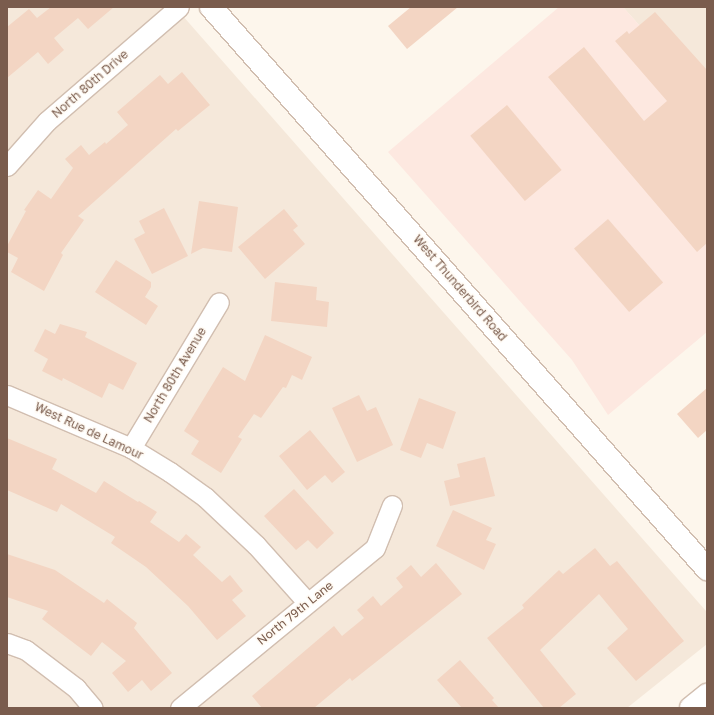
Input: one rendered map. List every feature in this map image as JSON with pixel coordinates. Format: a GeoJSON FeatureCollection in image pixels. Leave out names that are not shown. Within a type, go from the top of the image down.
{"type":"FeatureCollection","features":[{"type":"Feature","properties":{"kind":"main road","name":"West Thunderbird Road"},"geometry":{"type":"LineString","coordinates":[[211,7],[707,570]]}},
{"type":"Feature","properties":{"kind":"main road"},"geometry":{"type":"LineString","coordinates":[[691,708],[707,695]]}},
{"type":"Feature","properties":{"kind":"street","name":"North 80th Drive"},"geometry":{"type":"LineString","coordinates":[[7,166],[47,121],[179,7]]}},
{"type":"Feature","properties":{"kind":"street","name":"North 80th Avenue"},"geometry":{"type":"LineString","coordinates":[[131,448],[219,302]]}},
{"type":"Feature","properties":{"kind":"street","name":"West Rue de Lamour"},"geometry":{"type":"LineString","coordinates":[[7,395],[131,448],[205,497],[256,545],[307,602]]}},
{"type":"Feature","properties":{"kind":"street","name":"North 79th Lane"},"geometry":{"type":"LineString","coordinates":[[180,708],[307,602],[375,548],[392,505]]}},
{"type":"Feature","properties":{"kind":"street"},"geometry":{"type":"LineString","coordinates":[[7,642],[26,650],[76,688],[93,708]]}},
{"type":"Feature","properties":{"kind":"shaded area"},"geometry":{"type":"Polygon","coordinates":[[[7,7],[175,7],[706,611],[707,644],[627,708],[7,708],[7,7]]]}},
{"type":"Feature","properties":{"kind":"shaded area"},"geometry":{"type":"Polygon","coordinates":[[[559,7],[623,7],[707,101],[707,332],[608,415],[572,360],[388,152],[559,7]]]}},
{"type":"Feature","properties":{"kind":"shaded area"},"geometry":{"type":"Polygon","coordinates":[[[623,7],[707,7],[707,101],[623,7]]]}},
{"type":"Feature","properties":{"kind":"building"},"geometry":{"type":"Polygon","coordinates":[[[51,7],[114,7],[88,29],[78,18],[54,38],[64,50],[48,64],[38,52],[7,78],[7,27],[29,9],[37,18],[51,7]]]}},
{"type":"Feature","properties":{"kind":"building"},"geometry":{"type":"Polygon","coordinates":[[[411,7],[458,7],[407,49],[388,26],[411,7]]]}},
{"type":"Feature","properties":{"kind":"building"},"geometry":{"type":"Polygon","coordinates":[[[655,12],[707,70],[707,243],[697,252],[548,77],[584,47],[644,121],[667,101],[615,41],[627,31],[629,34],[655,12]]]}},
{"type":"Feature","properties":{"kind":"building"},"geometry":{"type":"Polygon","coordinates":[[[182,72],[210,105],[178,131],[176,129],[78,216],[84,220],[61,253],[63,255],[44,291],[11,272],[18,258],[7,252],[7,246],[26,211],[24,210],[38,190],[51,199],[73,168],[65,159],[81,145],[89,155],[105,142],[106,144],[128,125],[117,112],[160,75],[168,84],[182,72]]]}},
{"type":"Feature","properties":{"kind":"building"},"geometry":{"type":"Polygon","coordinates":[[[507,105],[562,170],[525,201],[470,136],[507,105]]]}},
{"type":"Feature","properties":{"kind":"building"},"geometry":{"type":"Polygon","coordinates":[[[199,201],[238,207],[232,252],[203,248],[191,254],[199,201]]]}},
{"type":"Feature","properties":{"kind":"building"},"geometry":{"type":"Polygon","coordinates":[[[164,208],[188,256],[152,274],[134,239],[145,233],[139,221],[164,208]]]}},
{"type":"Feature","properties":{"kind":"building"},"geometry":{"type":"Polygon","coordinates":[[[284,209],[298,226],[293,230],[305,244],[265,279],[238,247],[284,209]]]}},
{"type":"Feature","properties":{"kind":"building"},"geometry":{"type":"Polygon","coordinates":[[[608,219],[663,282],[629,312],[574,249],[608,219]]]}},
{"type":"Feature","properties":{"kind":"building"},"geometry":{"type":"Polygon","coordinates":[[[116,260],[151,282],[151,287],[145,297],[158,306],[146,325],[95,292],[116,260]]]}},
{"type":"Feature","properties":{"kind":"building"},"geometry":{"type":"Polygon","coordinates":[[[275,282],[317,287],[316,300],[329,302],[327,327],[271,321],[275,282]]]}},
{"type":"Feature","properties":{"kind":"building"},"geometry":{"type":"Polygon","coordinates":[[[60,324],[87,332],[85,337],[137,363],[123,390],[109,383],[102,398],[63,378],[62,381],[42,371],[48,359],[34,351],[45,329],[55,334],[60,324]]]}},
{"type":"Feature","properties":{"kind":"building"},"geometry":{"type":"Polygon","coordinates":[[[265,335],[312,357],[302,380],[292,375],[286,388],[283,387],[261,418],[254,414],[238,437],[242,439],[221,473],[191,454],[199,441],[184,431],[223,367],[245,381],[265,335]]]}},
{"type":"Feature","properties":{"kind":"building"},"geometry":{"type":"Polygon","coordinates":[[[707,388],[707,430],[698,438],[677,414],[707,388]]]}},
{"type":"Feature","properties":{"kind":"building"},"geometry":{"type":"Polygon","coordinates":[[[359,395],[367,411],[376,407],[393,445],[357,462],[332,408],[359,395]]]}},
{"type":"Feature","properties":{"kind":"building"},"geometry":{"type":"Polygon","coordinates":[[[419,398],[456,412],[443,449],[427,443],[421,458],[400,450],[419,398]]]}},
{"type":"Feature","properties":{"kind":"building"},"geometry":{"type":"Polygon","coordinates":[[[310,430],[345,472],[332,483],[325,475],[307,490],[279,456],[310,430]]]}},
{"type":"Feature","properties":{"kind":"building"},"geometry":{"type":"Polygon","coordinates":[[[7,438],[57,459],[52,469],[96,493],[104,481],[157,512],[150,522],[179,542],[186,534],[201,547],[193,555],[222,582],[230,575],[243,591],[232,600],[246,616],[217,640],[188,606],[146,567],[111,543],[115,537],[61,504],[57,512],[7,490],[7,438]]]}},
{"type":"Feature","properties":{"kind":"building"},"geometry":{"type":"Polygon","coordinates":[[[485,457],[495,496],[450,506],[444,481],[460,477],[457,464],[485,457]]]}},
{"type":"Feature","properties":{"kind":"building"},"geometry":{"type":"Polygon","coordinates":[[[294,489],[334,533],[317,549],[308,540],[296,550],[264,516],[294,489]]]}},
{"type":"Feature","properties":{"kind":"building"},"geometry":{"type":"Polygon","coordinates":[[[453,510],[492,528],[486,540],[496,544],[484,570],[436,546],[453,510]]]}},
{"type":"Feature","properties":{"kind":"building"},"geometry":{"type":"Polygon","coordinates":[[[595,548],[610,566],[617,561],[684,641],[636,681],[607,648],[628,629],[599,594],[540,650],[576,694],[559,708],[544,708],[487,638],[524,608],[522,605],[559,570],[563,574],[595,548]]]}},
{"type":"Feature","properties":{"kind":"building"},"geometry":{"type":"Polygon","coordinates":[[[7,554],[55,570],[104,603],[107,599],[137,623],[134,628],[172,673],[151,691],[142,680],[128,692],[112,673],[126,661],[102,642],[91,656],[42,619],[48,611],[7,597],[7,554]]]}},
{"type":"Feature","properties":{"kind":"building"},"geometry":{"type":"Polygon","coordinates":[[[436,563],[462,594],[352,681],[350,678],[314,708],[262,708],[252,696],[334,626],[342,636],[364,618],[357,610],[373,596],[381,606],[403,587],[396,578],[411,565],[421,577],[436,563]]]}},
{"type":"Feature","properties":{"kind":"building"},"geometry":{"type":"Polygon","coordinates":[[[460,660],[494,698],[492,700],[499,708],[462,708],[437,680],[460,660]]]}}]}
